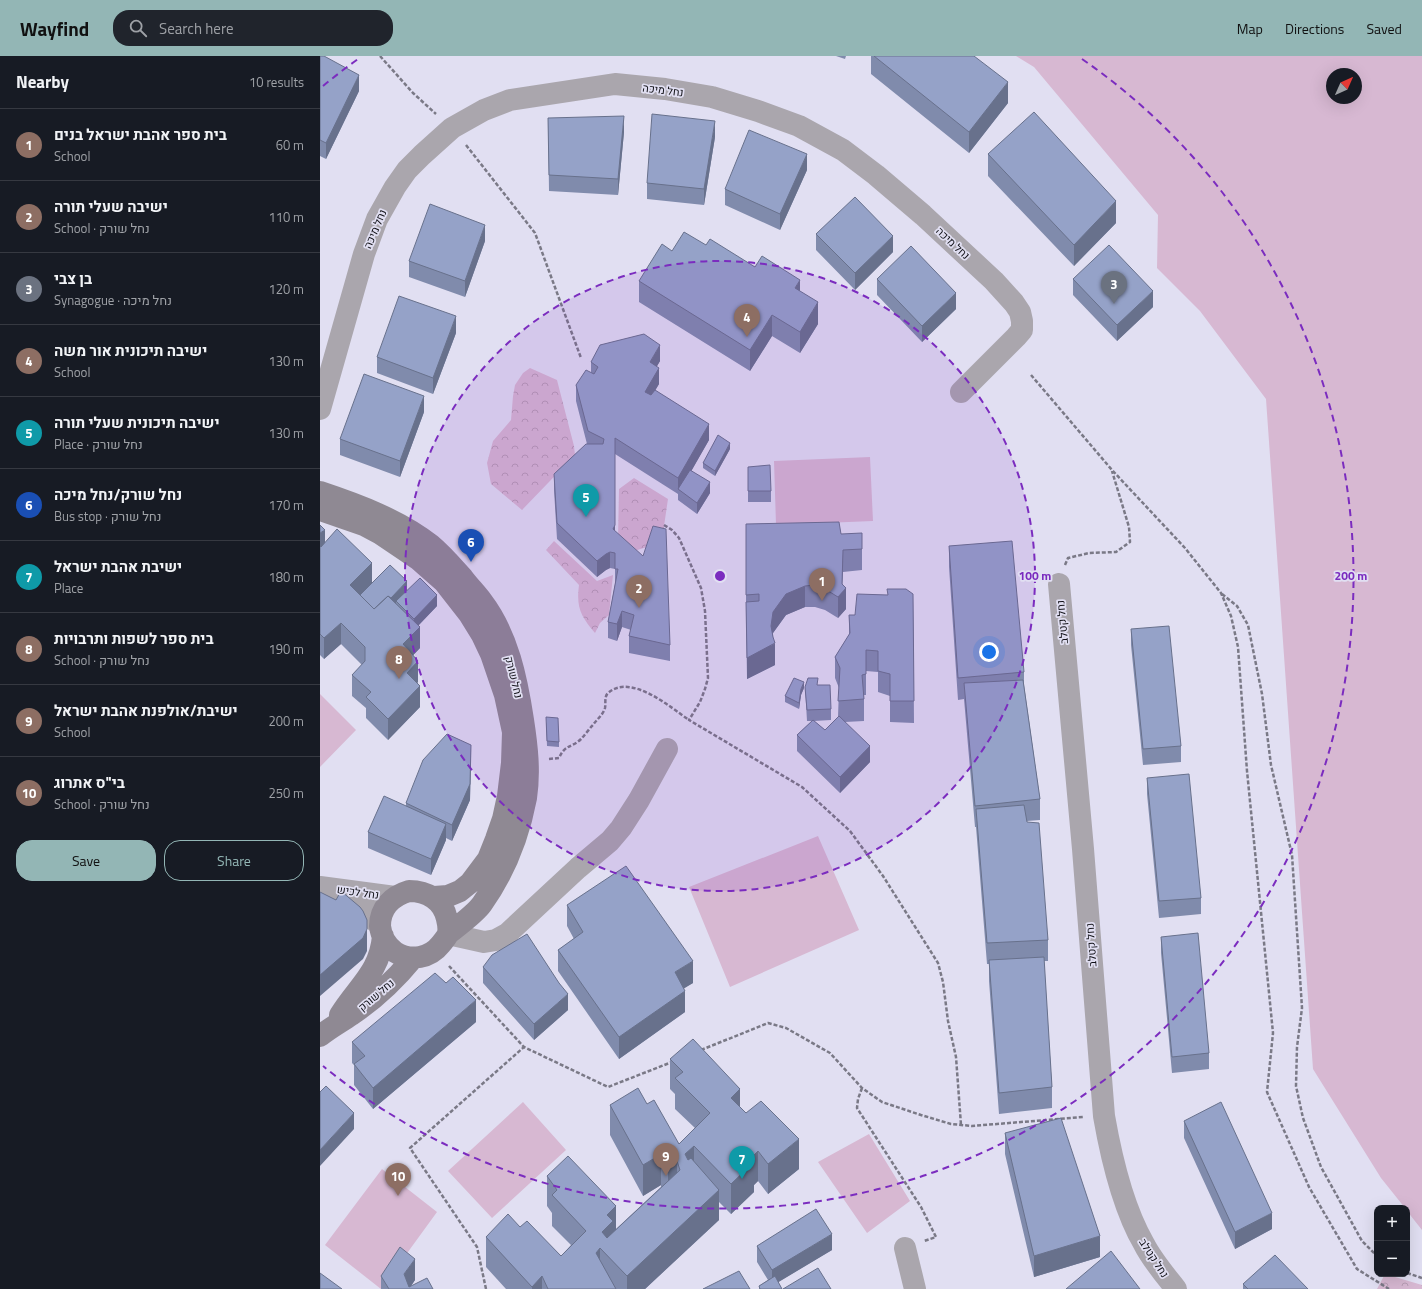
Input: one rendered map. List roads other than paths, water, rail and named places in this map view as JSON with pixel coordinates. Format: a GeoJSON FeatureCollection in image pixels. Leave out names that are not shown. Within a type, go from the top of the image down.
{"type":"FeatureCollection","features":[{"type":"Feature","properties":{"kind":"street","name":"נחל מיכה"},"geometry":{"type":"LineString","coordinates":[[320,409],[364,254],[377,219],[395,187],[407,170],[452,128],[484,110],[510,100],[616,84],[665,89],[712,97],[758,111],[799,126],[843,150],[888,185],[923,215],[994,281],[1014,303],[1020,312],[1022,321],[1022,330],[961,392]]}},
{"type":"Feature","properties":{"kind":"street","name":"נחל שורק"},"geometry":{"type":"LineString","coordinates":[[320,492],[370,510],[402,525],[432,545],[451,564],[483,602],[497,625],[511,662],[519,690],[528,761],[526,798],[515,840],[497,879],[481,905],[448,934]]}},
{"type":"Feature","properties":{"kind":"street","name":"נחל שורק"},"geometry":{"type":"LineString","coordinates":[[320,510],[379,532],[419,560],[444,582],[469,614],[482,635],[491,654],[506,695],[513,732],[512,763],[508,796],[503,819],[496,839],[488,859],[470,883],[460,891],[448,896],[434,897]]}},
{"type":"Feature","properties":{"kind":"street","name":"נחל קטלב"},"geometry":{"type":"LineString","coordinates":[[1059,584],[1083,849],[1104,1116],[1112,1157],[1130,1215],[1144,1244],[1176,1289]]}},
{"type":"Feature","properties":{"kind":"street"},"geometry":{"type":"LineString","coordinates":[[448,934],[484,942],[496,940],[508,934],[578,868],[610,841],[621,828],[667,749]]}},
{"type":"Feature","properties":{"kind":"street","name":"נחל לכיש"},"geometry":{"type":"LineString","coordinates":[[321,887],[395,897]]}},
{"type":"Feature","properties":{"kind":"street","name":"נחל לכיש"},"geometry":{"type":"LineString","coordinates":[[321,887],[347,899],[364,911],[381,930]]}},
{"type":"Feature","properties":{"kind":"street"},"geometry":{"type":"LineString","coordinates":[[417,891],[434,897],[442,907],[446,916],[448,934],[435,951],[422,957],[413,958],[400,955],[393,951],[387,943],[381,930],[383,911],[386,906],[395,897],[402,893],[417,891]]}},
{"type":"Feature","properties":{"kind":"street","name":"נחל שורק"},"geometry":{"type":"LineString","coordinates":[[326,1031],[362,986],[377,962],[382,949],[381,930]]}},
{"type":"Feature","properties":{"kind":"street","name":"נחל שורק"},"geometry":{"type":"LineString","coordinates":[[326,1031],[365,1005],[397,978],[413,958]]}},
{"type":"Feature","properties":{"kind":"street"},"geometry":{"type":"LineString","coordinates":[[905,1248],[915,1289]]}},
{"type":"Feature","properties":{"kind":"place","name":"בן צבי"},"geometry":{"type":"Point","coordinates":[1114,304]}},
{"type":"Feature","properties":{"kind":"place","name":"ישיבה תיכונית אור משה"},"geometry":{"type":"Point","coordinates":[747,337]}},
{"type":"Feature","properties":{"kind":"place","name":"ישיבה תיכונית שעלי תורה"},"geometry":{"type":"Point","coordinates":[586,517]}},
{"type":"Feature","properties":{"kind":"place","name":"נחל שורק/נחל מיכה"},"geometry":{"type":"Point","coordinates":[471,562]}},
{"type":"Feature","properties":{"kind":"place","name":"בית ספר אהבת ישראל בנים"},"geometry":{"type":"Point","coordinates":[822,601]}},
{"type":"Feature","properties":{"kind":"place","name":"ישיבה שעלי תורה"},"geometry":{"type":"Point","coordinates":[639,608]}},
{"type":"Feature","properties":{"kind":"place","name":"בית ספר לשפות ותרבויות"},"geometry":{"type":"Point","coordinates":[399,679]}},
{"type":"Feature","properties":{"kind":"place","name":"ישיבת/אולפנת אהבת ישראל"},"geometry":{"type":"Point","coordinates":[666,1176]}},
{"type":"Feature","properties":{"kind":"place","name":"ישיבת אהבת ישראל"},"geometry":{"type":"Point","coordinates":[742,1179]}},
{"type":"Feature","properties":{"kind":"place","name":"בי\"ס אתרוג"},"geometry":{"type":"Point","coordinates":[398,1196]}}]}
